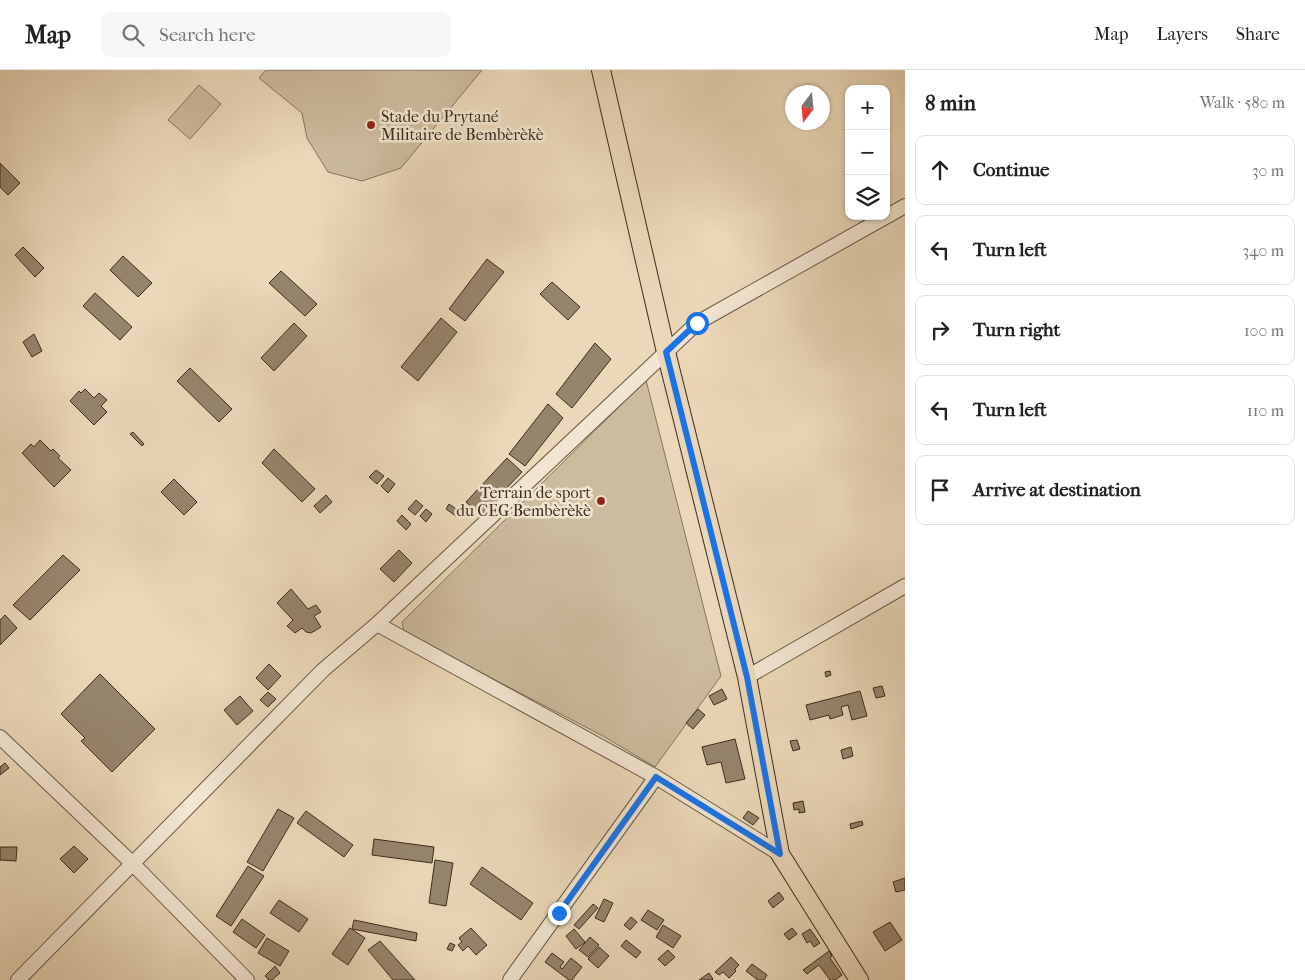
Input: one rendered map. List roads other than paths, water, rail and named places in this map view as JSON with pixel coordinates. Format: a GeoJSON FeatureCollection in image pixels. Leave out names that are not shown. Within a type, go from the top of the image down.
{"type":"FeatureCollection","features":[{"type":"Feature","properties":{"kind":"main road"},"geometry":{"type":"LineString","coordinates":[[601,70],[666,352],[747,677],[780,854],[859,980]]}},
{"type":"Feature","properties":{"kind":"street"},"geometry":{"type":"LineString","coordinates":[[18,980],[323,670],[377,624],[697,323],[905,206]]}},
{"type":"Feature","properties":{"kind":"street"},"geometry":{"type":"LineString","coordinates":[[747,677],[904,589]]}},
{"type":"Feature","properties":{"kind":"street"},"geometry":{"type":"LineString","coordinates":[[377,624],[656,777],[780,854]]}},
{"type":"Feature","properties":{"kind":"street"},"geometry":{"type":"LineString","coordinates":[[0,737],[132,864],[247,980]]}},
{"type":"Feature","properties":{"kind":"street"},"geometry":{"type":"LineString","coordinates":[[510,980],[656,777]]}},
{"type":"Feature","properties":{"kind":"place","name":"Stade du Prytané Militaire de Bembèrèkè"},"geometry":{"type":"Point","coordinates":[371,125]}},
{"type":"Feature","properties":{"kind":"place","name":"Terrain de sport du CEG Bembèrèkè"},"geometry":{"type":"Point","coordinates":[601,501]}}]}
